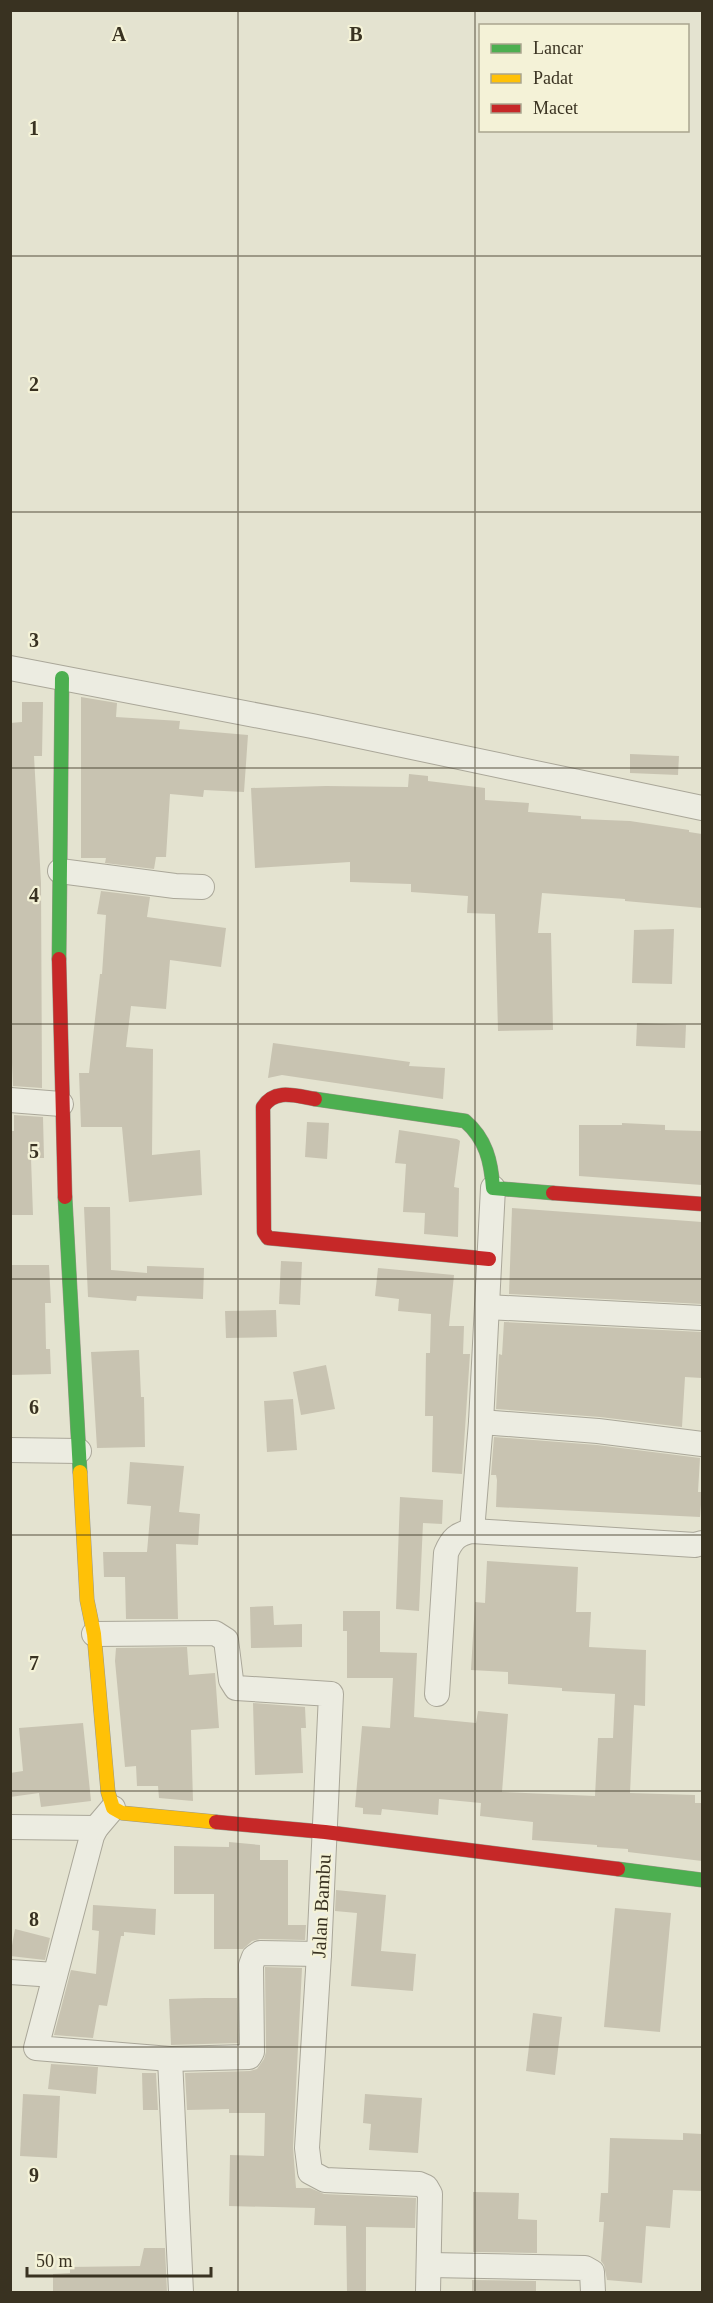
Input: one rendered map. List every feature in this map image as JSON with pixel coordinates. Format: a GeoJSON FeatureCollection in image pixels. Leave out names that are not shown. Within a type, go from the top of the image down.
{"type":"FeatureCollection","features":[{"type":"Feature","properties":{"kind":"street"},"geometry":{"type":"LineString","coordinates":[[10,668],[335,731],[702,808]]}},
{"type":"Feature","properties":{"kind":"street"},"geometry":{"type":"LineString","coordinates":[[62,678],[61,1104],[87,1600],[94,1634],[108,1792],[113,1808],[122,1813],[325,1832],[702,1880]]}},
{"type":"Feature","properties":{"kind":"street"},"geometry":{"type":"LineString","coordinates":[[60,871],[175,886],[202,887]]}},
{"type":"Feature","properties":{"kind":"street"},"geometry":{"type":"LineString","coordinates":[[472,1531],[481,1422],[493,1188],[491,1160],[477,1130],[465,1121],[279,1094],[272,1096],[263,1107],[264,1232],[268,1238],[489,1259]]}},
{"type":"Feature","properties":{"kind":"street"},"geometry":{"type":"LineString","coordinates":[[10,1100],[61,1104]]}},
{"type":"Feature","properties":{"kind":"street"},"geometry":{"type":"LineString","coordinates":[[493,1188],[702,1204]]}},
{"type":"Feature","properties":{"kind":"street"},"geometry":{"type":"LineString","coordinates":[[487,1306],[702,1318]]}},
{"type":"Feature","properties":{"kind":"street"},"geometry":{"type":"LineString","coordinates":[[481,1422],[598,1431],[702,1444]]}},
{"type":"Feature","properties":{"kind":"street"},"geometry":{"type":"LineString","coordinates":[[10,1450],[79,1451]]}},
{"type":"Feature","properties":{"kind":"street"},"geometry":{"type":"LineString","coordinates":[[437,1694],[446,1553],[454,1537],[461,1533],[472,1531],[695,1545],[702,1543]]}},
{"type":"Feature","properties":{"kind":"street","name":"Jalan Bambu"},"geometry":{"type":"LineString","coordinates":[[94,1634],[215,1633],[226,1640],[231,1680],[236,1688],[331,1694],[307,2148],[310,2172],[325,2180],[418,2184],[426,2187],[430,2194],[428,2292]]}},
{"type":"Feature","properties":{"kind":"street"},"geometry":{"type":"LineString","coordinates":[[113,1808],[96,1828],[36,2048],[170,2059],[249,2057],[252,2052],[251,1965],[254,1957],[260,1953],[319,1954]]}},
{"type":"Feature","properties":{"kind":"street"},"geometry":{"type":"LineString","coordinates":[[10,1827],[96,1828]]}},
{"type":"Feature","properties":{"kind":"street"},"geometry":{"type":"LineString","coordinates":[[10,1972],[55,1975]]}},
{"type":"Feature","properties":{"kind":"street"},"geometry":{"type":"LineString","coordinates":[[170,2059],[181,2292]]}},
{"type":"Feature","properties":{"kind":"street"},"geometry":{"type":"LineString","coordinates":[[430,2265],[585,2268],[592,2272],[593,2292]]}},
{"type":"Feature","properties":{"kind":"building"},"geometry":{"type":"Polygon","coordinates":[[[81,697],[117,703],[116,717],[180,721],[179,729],[248,735],[244,792],[204,790],[203,797],[170,794],[166,857],[156,857],[154,869],[105,863],[106,858],[81,858],[81,697]]]}},
{"type":"Feature","properties":{"kind":"building"},"geometry":{"type":"Polygon","coordinates":[[[22,702],[43,702],[42,756],[34,756],[41,883],[42,1088],[13,1086],[12,1063],[10,1063],[10,723],[22,722],[22,702]]]}},
{"type":"Feature","properties":{"kind":"building"},"geometry":{"type":"Polygon","coordinates":[[[630,754],[679,756],[678,775],[630,773],[630,754]]]}},
{"type":"Feature","properties":{"kind":"building"},"geometry":{"type":"Polygon","coordinates":[[[409,774],[428,776],[428,781],[485,788],[485,800],[529,803],[528,812],[581,816],[581,819],[630,821],[702,834],[702,908],[542,893],[538,933],[551,933],[553,1030],[498,1031],[495,914],[467,913],[468,896],[411,892],[411,884],[350,882],[350,862],[255,868],[251,788],[408,787],[409,774]]]}},
{"type":"Feature","properties":{"kind":"building"},"geometry":{"type":"Polygon","coordinates":[[[101,891],[150,897],[147,917],[226,928],[221,967],[170,960],[166,1009],[131,1006],[126,1047],[153,1049],[152,1155],[200,1150],[202,1195],[129,1202],[122,1127],[81,1127],[79,1073],[89,1073],[100,974],[102,974],[106,915],[97,914],[101,891]]]}},
{"type":"Feature","properties":{"kind":"building"},"geometry":{"type":"Polygon","coordinates":[[[674,929],[672,984],[632,983],[634,930],[674,929]]]}},
{"type":"Feature","properties":{"kind":"building"},"geometry":{"type":"Polygon","coordinates":[[[637,1023],[686,1025],[685,1048],[636,1046],[637,1023]]]}},
{"type":"Feature","properties":{"kind":"building"},"geometry":{"type":"Polygon","coordinates":[[[273,1043],[410,1062],[409,1066],[445,1068],[443,1099],[282,1075],[268,1078],[273,1043]]]}},
{"type":"Feature","properties":{"kind":"building"},"geometry":{"type":"Polygon","coordinates":[[[14,1115],[43,1117],[44,1158],[31,1158],[33,1215],[10,1215],[10,1131],[14,1131],[14,1115]]]}},
{"type":"Feature","properties":{"kind":"building"},"geometry":{"type":"Polygon","coordinates":[[[307,1122],[329,1123],[327,1159],[305,1157],[307,1122]]]}},
{"type":"Feature","properties":{"kind":"building"},"geometry":{"type":"Polygon","coordinates":[[[622,1123],[665,1125],[665,1130],[702,1131],[702,1185],[579,1176],[579,1125],[622,1125],[622,1123]]]}},
{"type":"Feature","properties":{"kind":"building"},"geometry":{"type":"Polygon","coordinates":[[[399,1130],[460,1141],[454,1187],[459,1188],[458,1237],[424,1234],[425,1213],[403,1212],[406,1164],[395,1163],[399,1130]]]}},
{"type":"Feature","properties":{"kind":"building"},"geometry":{"type":"Polygon","coordinates":[[[84,1207],[110,1207],[111,1270],[147,1273],[147,1266],[204,1268],[203,1299],[137,1296],[136,1301],[88,1297],[84,1207]]]}},
{"type":"Feature","properties":{"kind":"building"},"geometry":{"type":"Polygon","coordinates":[[[512,1208],[702,1222],[702,1304],[509,1294],[512,1208]]]}},
{"type":"Feature","properties":{"kind":"building"},"geometry":{"type":"Polygon","coordinates":[[[281,1261],[302,1262],[300,1305],[279,1304],[281,1261]]]}},
{"type":"Feature","properties":{"kind":"building"},"geometry":{"type":"Polygon","coordinates":[[[10,1265],[49,1265],[51,1303],[45,1303],[46,1349],[50,1349],[51,1374],[10,1375],[10,1265]]]}},
{"type":"Feature","properties":{"kind":"building"},"geometry":{"type":"Polygon","coordinates":[[[378,1268],[454,1275],[449,1326],[464,1326],[463,1354],[470,1354],[462,1474],[432,1472],[433,1416],[425,1416],[426,1353],[430,1353],[431,1314],[398,1311],[399,1299],[375,1296],[378,1268]]]}},
{"type":"Feature","properties":{"kind":"building"},"geometry":{"type":"Polygon","coordinates":[[[276,1310],[277,1337],[226,1338],[225,1311],[276,1310]]]}},
{"type":"Feature","properties":{"kind":"building"},"geometry":{"type":"Polygon","coordinates":[[[504,1322],[702,1332],[702,1378],[685,1377],[682,1427],[600,1417],[496,1409],[499,1354],[502,1355],[504,1322]]]}},
{"type":"Feature","properties":{"kind":"building"},"geometry":{"type":"Polygon","coordinates":[[[139,1350],[141,1397],[144,1397],[145,1447],[97,1448],[91,1352],[139,1350]]]}},
{"type":"Feature","properties":{"kind":"building"},"geometry":{"type":"Polygon","coordinates":[[[326,1365],[335,1409],[301,1415],[293,1372],[326,1365]]]}},
{"type":"Feature","properties":{"kind":"building"},"geometry":{"type":"Polygon","coordinates":[[[293,1399],[297,1450],[267,1452],[264,1401],[293,1399]]]}},
{"type":"Feature","properties":{"kind":"building"},"geometry":{"type":"Polygon","coordinates":[[[494,1437],[597,1445],[700,1458],[698,1492],[702,1492],[700,1517],[496,1507],[497,1480],[496,1475],[491,1475],[494,1437]]]}},
{"type":"Feature","properties":{"kind":"building"},"geometry":{"type":"Polygon","coordinates":[[[130,1462],[184,1466],[179,1512],[200,1514],[198,1545],[176,1544],[178,1619],[126,1619],[125,1577],[104,1577],[103,1552],[147,1552],[151,1506],[127,1504],[130,1462]]]}},
{"type":"Feature","properties":{"kind":"building"},"geometry":{"type":"Polygon","coordinates":[[[400,1497],[443,1500],[442,1524],[423,1523],[419,1611],[396,1609],[400,1497]]]}},
{"type":"Feature","properties":{"kind":"building"},"geometry":{"type":"Polygon","coordinates":[[[487,1561],[578,1567],[576,1612],[591,1612],[589,1647],[646,1650],[645,1706],[634,1705],[630,1793],[695,1795],[695,1803],[702,1803],[702,1861],[628,1852],[628,1849],[597,1847],[597,1845],[532,1840],[533,1822],[480,1816],[481,1803],[439,1799],[438,1815],[382,1809],[381,1815],[363,1814],[363,1808],[355,1807],[362,1726],[390,1728],[393,1678],[347,1678],[347,1631],[343,1631],[343,1611],[380,1611],[380,1652],[417,1653],[414,1717],[476,1723],[478,1711],[508,1714],[502,1792],[595,1796],[598,1738],[613,1738],[615,1694],[562,1691],[562,1688],[508,1684],[508,1672],[471,1670],[475,1602],[485,1603],[487,1561]]]}},
{"type":"Feature","properties":{"kind":"building"},"geometry":{"type":"Polygon","coordinates":[[[273,1606],[274,1625],[302,1624],[302,1647],[251,1648],[250,1607],[273,1606]]]}},
{"type":"Feature","properties":{"kind":"building"},"geometry":{"type":"Polygon","coordinates":[[[187,1647],[189,1675],[215,1673],[219,1728],[191,1730],[193,1801],[159,1798],[158,1786],[137,1786],[136,1766],[125,1767],[115,1661],[116,1648],[187,1647]]]}},
{"type":"Feature","properties":{"kind":"building"},"geometry":{"type":"Polygon","coordinates":[[[253,1703],[305,1707],[306,1728],[301,1728],[303,1773],[255,1775],[253,1703]]]}},
{"type":"Feature","properties":{"kind":"building"},"geometry":{"type":"Polygon","coordinates":[[[83,1723],[91,1801],[41,1807],[39,1793],[10,1797],[10,1773],[23,1771],[19,1728],[83,1723]]]}},
{"type":"Feature","properties":{"kind":"building"},"geometry":{"type":"Polygon","coordinates":[[[229,1842],[260,1845],[260,1860],[288,1860],[288,1925],[306,1925],[305,1940],[260,1939],[252,1941],[243,1949],[214,1949],[214,1894],[174,1894],[174,1846],[229,1847],[229,1842]]]}},
{"type":"Feature","properties":{"kind":"building"},"geometry":{"type":"Polygon","coordinates":[[[336,1890],[386,1895],[381,1951],[416,1954],[413,1991],[351,1986],[357,1913],[335,1911],[336,1890]]]}},
{"type":"Feature","properties":{"kind":"building"},"geometry":{"type":"Polygon","coordinates":[[[93,1905],[156,1909],[155,1935],[124,1932],[124,1936],[121,1936],[107,2006],[99,2005],[93,2038],[54,2035],[71,1970],[96,1974],[99,1931],[92,1930],[93,1905]]]}},
{"type":"Feature","properties":{"kind":"building"},"geometry":{"type":"Polygon","coordinates":[[[615,1908],[671,1913],[660,2032],[604,2027],[615,1908]]]}},
{"type":"Feature","properties":{"kind":"building"},"geometry":{"type":"Polygon","coordinates":[[[15,1929],[50,1938],[45,1960],[10,1956],[15,1929]]]}},
{"type":"Feature","properties":{"kind":"building"},"geometry":{"type":"Polygon","coordinates":[[[265,1967],[302,1968],[293,2147],[296,2188],[310,2188],[324,2194],[416,2198],[415,2228],[366,2227],[366,2292],[347,2292],[346,2226],[314,2225],[315,2208],[229,2206],[230,2155],[264,2156],[265,2113],[229,2113],[229,2109],[187,2110],[185,2073],[250,2071],[257,2069],[264,2059],[266,2052],[265,1967]]]}},
{"type":"Feature","properties":{"kind":"building"},"geometry":{"type":"Polygon","coordinates":[[[237,1998],[238,2043],[171,2045],[169,1999],[237,1998]]]}},
{"type":"Feature","properties":{"kind":"building"},"geometry":{"type":"Polygon","coordinates":[[[533,2013],[562,2017],[555,2075],[526,2071],[533,2013]]]}},
{"type":"Feature","properties":{"kind":"building"},"geometry":{"type":"Polygon","coordinates":[[[51,2064],[98,2067],[96,2094],[48,2089],[51,2064]]]}},
{"type":"Feature","properties":{"kind":"building"},"geometry":{"type":"Polygon","coordinates":[[[142,2073],[156,2073],[158,2110],[143,2110],[142,2073]]]}},
{"type":"Feature","properties":{"kind":"building"},"geometry":{"type":"Polygon","coordinates":[[[23,2094],[60,2096],[57,2158],[20,2156],[23,2094]]]}},
{"type":"Feature","properties":{"kind":"building"},"geometry":{"type":"Polygon","coordinates":[[[365,2094],[422,2098],[418,2153],[369,2150],[371,2124],[363,2123],[365,2094]]]}},
{"type":"Feature","properties":{"kind":"building"},"geometry":{"type":"Polygon","coordinates":[[[683,2133],[702,2134],[702,2191],[673,2190],[670,2228],[646,2226],[642,2283],[607,2280],[601,2261],[604,2222],[599,2222],[601,2193],[608,2193],[610,2138],[683,2140],[683,2133]]]}},
{"type":"Feature","properties":{"kind":"building"},"geometry":{"type":"Polygon","coordinates":[[[473,2192],[519,2193],[518,2219],[537,2220],[537,2253],[473,2252],[473,2192]]]}},
{"type":"Feature","properties":{"kind":"building"},"geometry":{"type":"Polygon","coordinates":[[[144,2248],[165,2248],[167,2292],[53,2292],[53,2274],[70,2273],[70,2267],[140,2266],[144,2248]]]}},
{"type":"Feature","properties":{"kind":"building"},"geometry":{"type":"Polygon","coordinates":[[[472,2280],[536,2281],[536,2292],[472,2292],[472,2280]]]}},
{"type":"Feature","properties":{"kind":"traffic: fast"},"geometry":{"type":"LineString","coordinates":[[59,959],[62,678]]}},
{"type":"Feature","properties":{"kind":"traffic: fast"},"geometry":{"type":"LineString","coordinates":[[315,1099],[465,1121],[483,1143],[491,1169],[493,1188],[553,1193]]}},
{"type":"Feature","properties":{"kind":"traffic: fast"},"geometry":{"type":"LineString","coordinates":[[65,1197],[80,1472]]}},
{"type":"Feature","properties":{"kind":"traffic: fast"},"geometry":{"type":"LineString","coordinates":[[618,1869],[702,1880]]}},
{"type":"Feature","properties":{"kind":"traffic: slow"},"geometry":{"type":"LineString","coordinates":[[80,1472],[87,1600],[94,1634],[108,1792],[113,1808],[122,1813],[216,1822]]}},
{"type":"Feature","properties":{"kind":"traffic: jam"},"geometry":{"type":"LineString","coordinates":[[59,959],[65,1197]]}},
{"type":"Feature","properties":{"kind":"traffic: jam"},"geometry":{"type":"LineString","coordinates":[[315,1099],[280,1095],[268,1101],[263,1107],[264,1232],[268,1238],[489,1259]]}},
{"type":"Feature","properties":{"kind":"traffic: jam"},"geometry":{"type":"LineString","coordinates":[[553,1193],[702,1204]]}},
{"type":"Feature","properties":{"kind":"traffic: jam"},"geometry":{"type":"LineString","coordinates":[[216,1822],[325,1832],[618,1869]]}}]}
